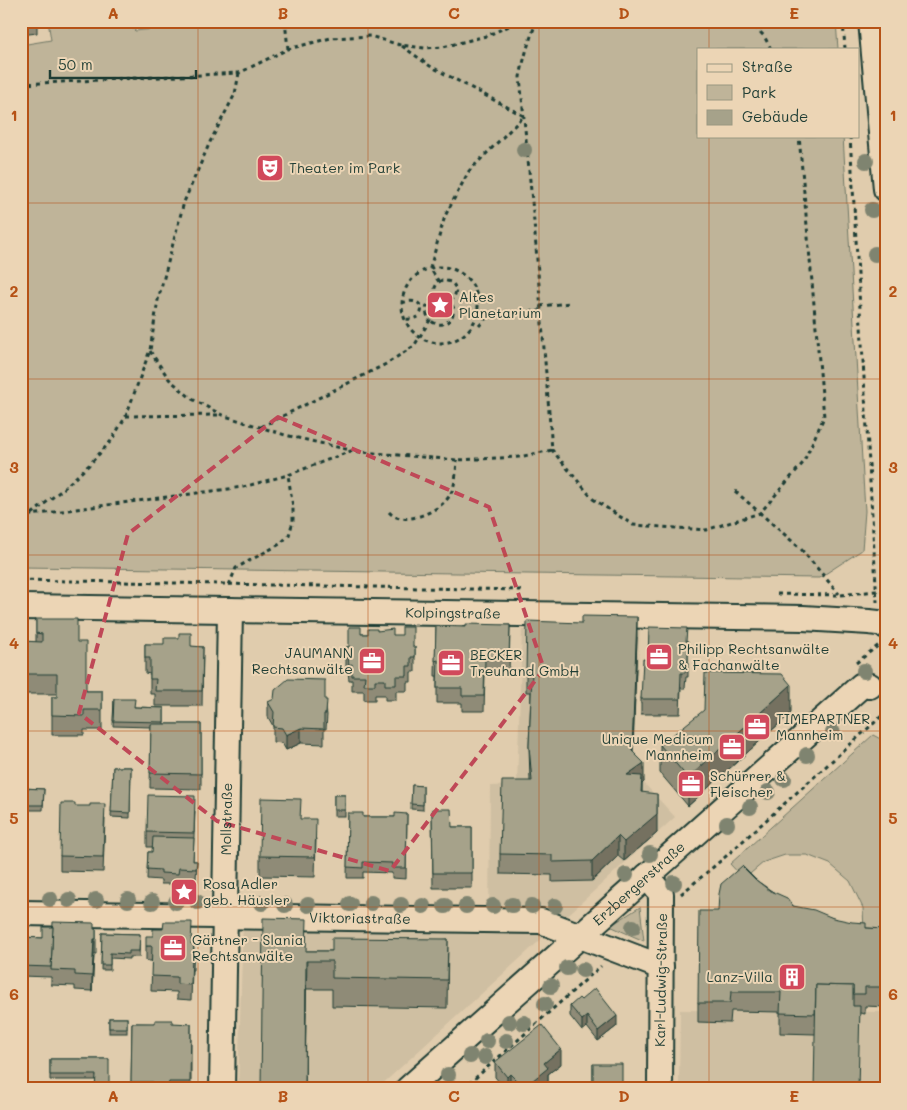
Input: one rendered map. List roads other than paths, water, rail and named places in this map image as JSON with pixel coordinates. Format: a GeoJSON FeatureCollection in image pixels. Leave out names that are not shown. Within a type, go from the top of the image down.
{"type":"FeatureCollection","features":[{"type":"Feature","properties":{"kind":"street"},"geometry":{"type":"LineString","coordinates":[[871,21],[886,189]]}},
{"type":"Feature","properties":{"kind":"street","name":"Kolpingstraße"},"geometry":{"type":"LineString","coordinates":[[21,607],[803,618],[869,622],[886,626]]}},
{"type":"Feature","properties":{"kind":"street","name":"Mollstraße"},"geometry":{"type":"LineString","coordinates":[[222,1089],[230,610]]}},
{"type":"Feature","properties":{"kind":"street","name":"Erzbergerstraße"},"geometry":{"type":"LineString","coordinates":[[408,1089],[862,685],[870,686]]}},
{"type":"Feature","properties":{"kind":"street","name":"Karl-Ludwig-Straße"},"geometry":{"type":"LineString","coordinates":[[647,876],[662,894],[660,1089]]}},
{"type":"Feature","properties":{"kind":"street","name":"Viktoriastraße"},"geometry":{"type":"LineString","coordinates":[[21,913],[541,921],[661,967]]}},
{"type":"Feature","properties":{"kind":"place","name":"Theater im Park"},"geometry":{"type":"Point","coordinates":[270,168]}},
{"type":"Feature","properties":{"kind":"place","name":"Altes Planetarium"},"geometry":{"type":"Point","coordinates":[440,305]}},
{"type":"Feature","properties":{"kind":"place","name":"Philipp Rechtsanwälte & Fachanwälte"},"geometry":{"type":"Point","coordinates":[659,657]}},
{"type":"Feature","properties":{"kind":"place","name":"JAUMANN Rechtsanwälte"},"geometry":{"type":"Point","coordinates":[372,661]}},
{"type":"Feature","properties":{"kind":"place","name":"BECKER Treuhand GmbH"},"geometry":{"type":"Point","coordinates":[451,663]}},
{"type":"Feature","properties":{"kind":"place","name":"TIMEPARTNER Mannheim"},"geometry":{"type":"Point","coordinates":[757,727]}},
{"type":"Feature","properties":{"kind":"place","name":"Unique Medicum Mannheim"},"geometry":{"type":"Point","coordinates":[732,747]}},
{"type":"Feature","properties":{"kind":"place","name":"Schürrer & Fleischer"},"geometry":{"type":"Point","coordinates":[691,784]}},
{"type":"Feature","properties":{"kind":"place","name":"Rosa Adler geb. Häusler"},"geometry":{"type":"Point","coordinates":[184,892]}},
{"type":"Feature","properties":{"kind":"place","name":"Gärtner - Slania Rechtsanwälte"},"geometry":{"type":"Point","coordinates":[173,948]}},
{"type":"Feature","properties":{"kind":"place","name":"Lanz-Villa"},"geometry":{"type":"Point","coordinates":[792,977]}}]}
